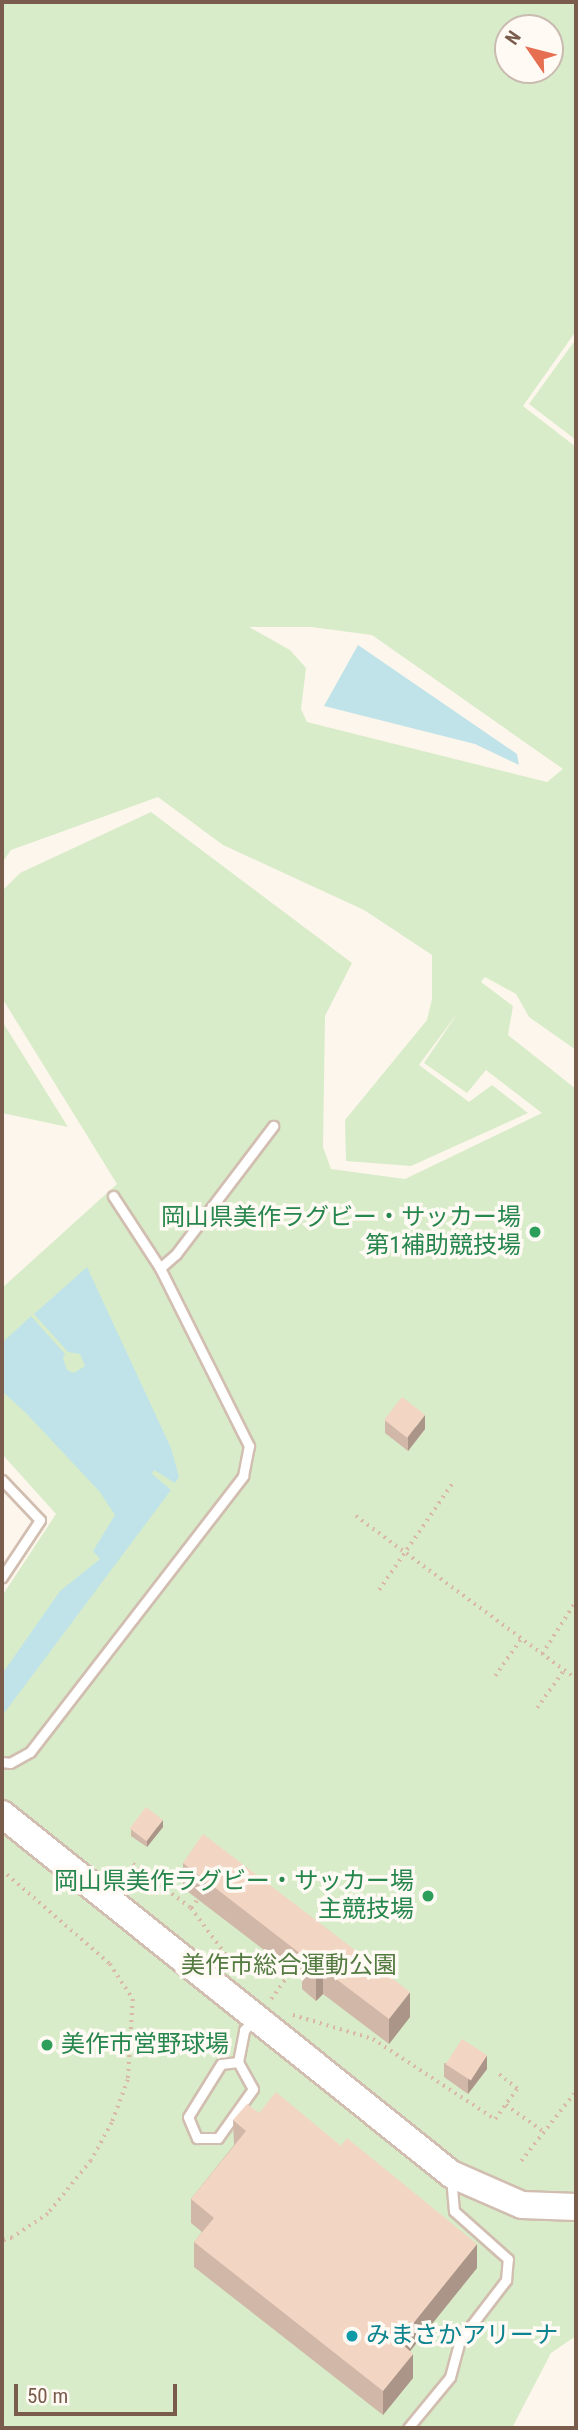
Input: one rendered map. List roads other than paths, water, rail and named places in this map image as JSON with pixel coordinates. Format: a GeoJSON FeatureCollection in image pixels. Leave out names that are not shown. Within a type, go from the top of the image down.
{"type":"FeatureCollection","features":[{"type":"Feature","properties":{"kind":"street"},"geometry":{"type":"LineString","coordinates":[[2,1814],[451,2174],[522,2206],[576,2207]]}},
{"type":"Feature","properties":{"kind":"lane"},"geometry":{"type":"LineString","coordinates":[[160,1268],[176,1254],[273,1126]]}},
{"type":"Feature","properties":{"kind":"lane"},"geometry":{"type":"LineString","coordinates":[[2,1762],[10,1763],[30,1752],[243,1476],[249,1446],[160,1268],[113,1196]]}},
{"type":"Feature","properties":{"kind":"lane"},"geometry":{"type":"LineString","coordinates":[[2,1480],[40,1520],[2,1577]]}},
{"type":"Feature","properties":{"kind":"lane"},"geometry":{"type":"LineString","coordinates":[[238,2062],[220,2064],[187,2117],[197,2138],[218,2138],[253,2089],[238,2062],[244,2030],[256,2017]]}},
{"type":"Feature","properties":{"kind":"lane"},"geometry":{"type":"LineString","coordinates":[[408,2428],[450,2377],[460,2340],[506,2280],[508,2259],[454,2211],[451,2174]]}},
{"type":"Feature","properties":{"kind":"water"},"geometry":{"type":"Polygon","coordinates":[[[358,645],[517,754],[519,765],[475,744],[324,706],[358,645]]]}},
{"type":"Feature","properties":{"kind":"water"},"geometry":{"type":"Polygon","coordinates":[[[87,1267],[171,1448],[179,1477],[175,1483],[154,1470],[152,1474],[171,1490],[2,1716],[2,1674],[60,1591],[100,1559],[93,1551],[115,1515],[99,1491],[2,1391],[2,1343],[31,1316],[65,1354],[63,1358],[67,1370],[74,1373],[85,1366],[80,1354],[68,1352],[34,1314],[87,1267]]]}},
{"type":"Feature","properties":{"kind":"place","name":"岡山県美作ラグビー・サッカー場 第1補助競技場"},"geometry":{"type":"Point","coordinates":[535,1232]}},
{"type":"Feature","properties":{"kind":"place","name":"岡山県美作ラグビー・サッカー場 主競技場"},"geometry":{"type":"Point","coordinates":[428,1896]}},
{"type":"Feature","properties":{"kind":"place","name":"美作市営野球場"},"geometry":{"type":"Point","coordinates":[47,2045]}},
{"type":"Feature","properties":{"kind":"place","name":"みまさかアリーナ"},"geometry":{"type":"Point","coordinates":[352,2336]}},
{"type":"Feature","properties":{"kind":"park label","name":"美作市総合運動公園"},"geometry":{"type":"Point","coordinates":[289,1966]}}]}
